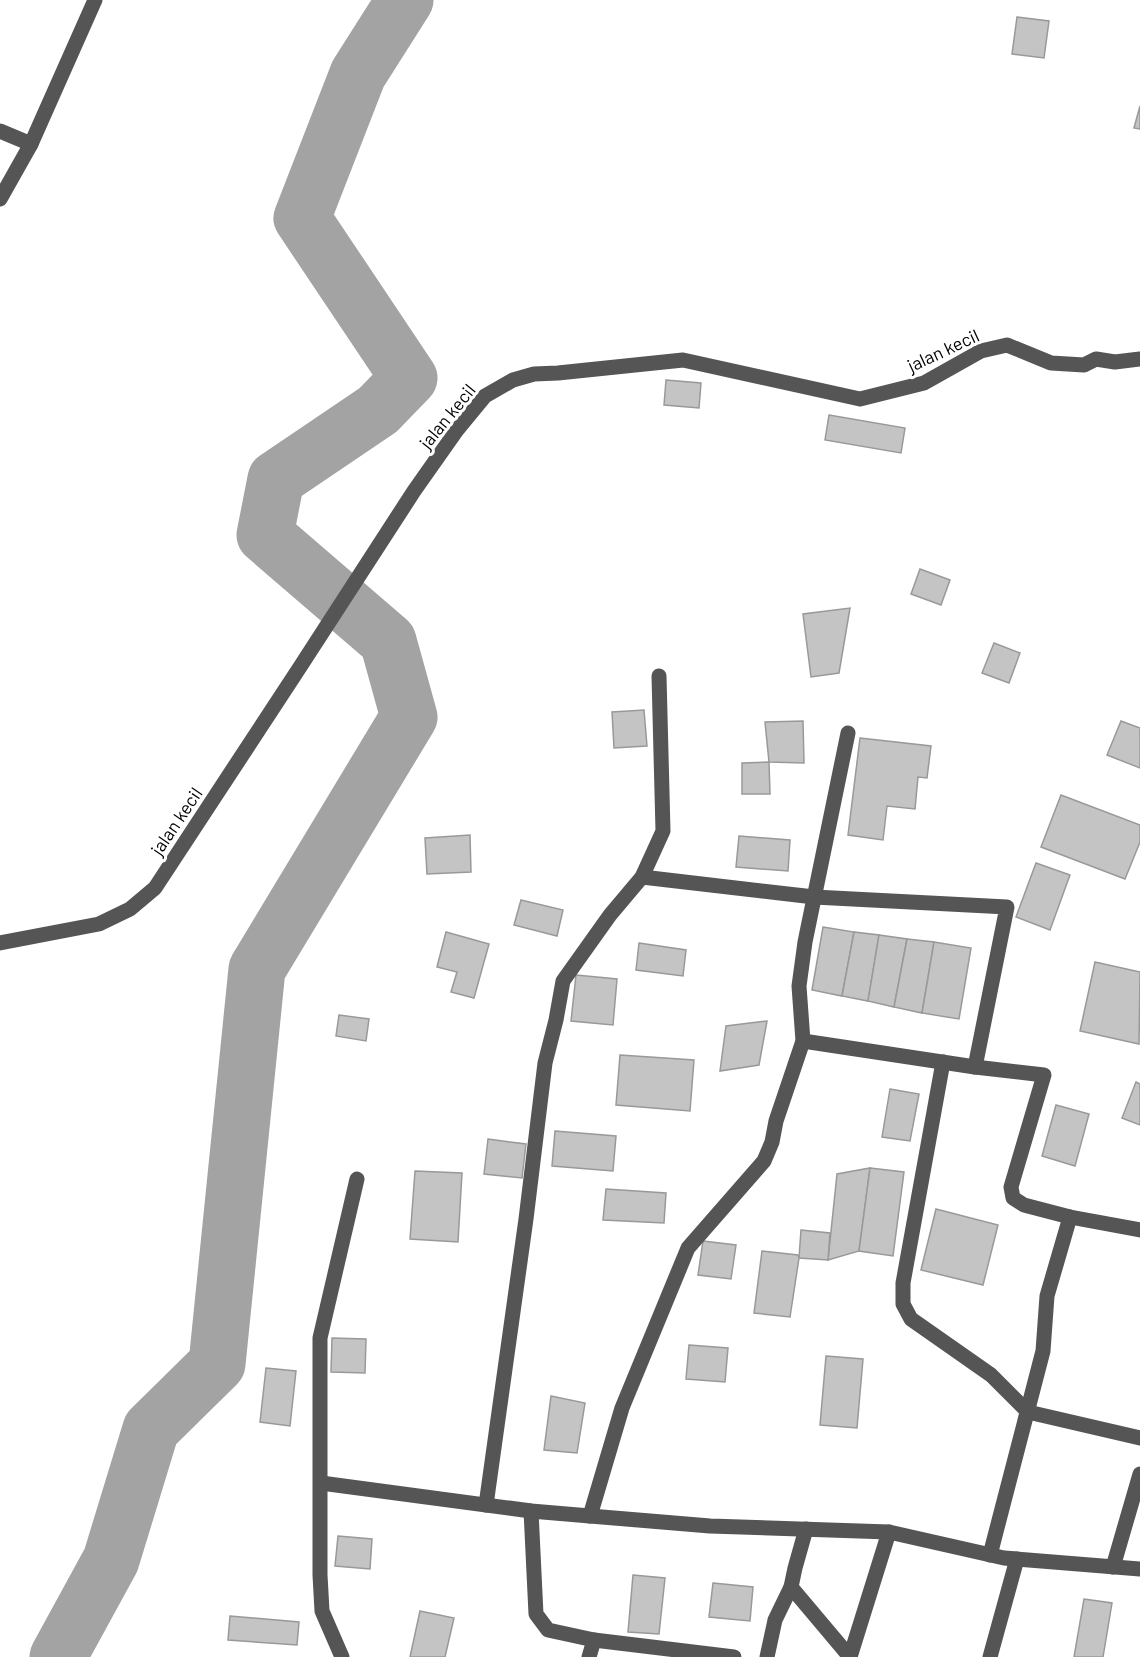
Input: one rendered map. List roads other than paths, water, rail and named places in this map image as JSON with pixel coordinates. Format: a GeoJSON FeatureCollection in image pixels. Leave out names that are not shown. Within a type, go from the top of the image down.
{"type":"FeatureCollection","features":[{"type":"Feature","properties":{"kind":"street"},"geometry":{"type":"LineString","coordinates":[[0,199],[31,144],[95,0]]}},
{"type":"Feature","properties":{"kind":"street"},"geometry":{"type":"LineString","coordinates":[[0,131],[31,144]]}},
{"type":"Feature","properties":{"kind":"street","name":"jalan kecil"},"geometry":{"type":"LineString","coordinates":[[0,943],[99,924],[130,909],[155,888],[414,491],[457,430],[485,396],[513,380],[534,374],[683,360],[860,399],[924,383],[981,351],[1007,345],[1051,363],[1084,364],[1096,359],[1115,362],[1140,359]]}},
{"type":"Feature","properties":{"kind":"street"},"geometry":{"type":"LineString","coordinates":[[486,1504],[526,1219],[545,1063],[563,981],[610,915],[642,877],[663,831],[659,676]]}},
{"type":"Feature","properties":{"kind":"street"},"geometry":{"type":"LineString","coordinates":[[590,1516],[622,1408],[688,1248],[764,1161],[772,1142],[776,1120],[803,1041],[799,986],[814,897],[848,733]]}},
{"type":"Feature","properties":{"kind":"street"},"geometry":{"type":"LineString","coordinates":[[642,877],[814,897],[1007,907],[975,1067]]}},
{"type":"Feature","properties":{"kind":"street"},"geometry":{"type":"LineString","coordinates":[[803,1041],[1044,1076],[1011,1187],[1013,1198],[1024,1205],[1070,1217],[1140,1230]]}},
{"type":"Feature","properties":{"kind":"street"},"geometry":{"type":"LineString","coordinates":[[943,1062],[903,1283],[903,1304],[910,1319],[991,1375],[1028,1412],[1140,1438]]}},
{"type":"Feature","properties":{"kind":"street"},"geometry":{"type":"LineString","coordinates":[[342,1657],[322,1611],[320,1338],[357,1179]]}},
{"type":"Feature","properties":{"kind":"street"},"geometry":{"type":"LineString","coordinates":[[990,1555],[1043,1351],[1047,1296],[1070,1217]]}},
{"type":"Feature","properties":{"kind":"street"},"geometry":{"type":"LineString","coordinates":[[1113,1567],[1140,1474]]}},
{"type":"Feature","properties":{"kind":"street"},"geometry":{"type":"LineString","coordinates":[[321,1483],[531,1511],[710,1526],[889,1532],[1017,1559],[1140,1569]]}},
{"type":"Feature","properties":{"kind":"street"},"geometry":{"type":"LineString","coordinates":[[531,1511],[536,1614],[548,1630],[594,1640],[734,1657]]}},
{"type":"Feature","properties":{"kind":"street"},"geometry":{"type":"LineString","coordinates":[[767,1657],[775,1620],[791,1587],[806,1528]]}},
{"type":"Feature","properties":{"kind":"street"},"geometry":{"type":"LineString","coordinates":[[850,1657],[889,1532]]}},
{"type":"Feature","properties":{"kind":"street"},"geometry":{"type":"LineString","coordinates":[[990,1657],[1017,1559]]}},
{"type":"Feature","properties":{"kind":"street"},"geometry":{"type":"LineString","coordinates":[[791,1587],[850,1657]]}},
{"type":"Feature","properties":{"kind":"street"},"geometry":{"type":"LineString","coordinates":[[589,1657],[594,1640]]}},
{"type":"Feature","properties":{"kind":"waterway"},"geometry":{"type":"LineString","coordinates":[[58,1657],[111,1560],[151,1429],[217,1364],[257,969],[409,717],[388,641],[265,535],[276,479],[378,410],[409,378],[302,218],[358,74],[405,0]]}}]}
